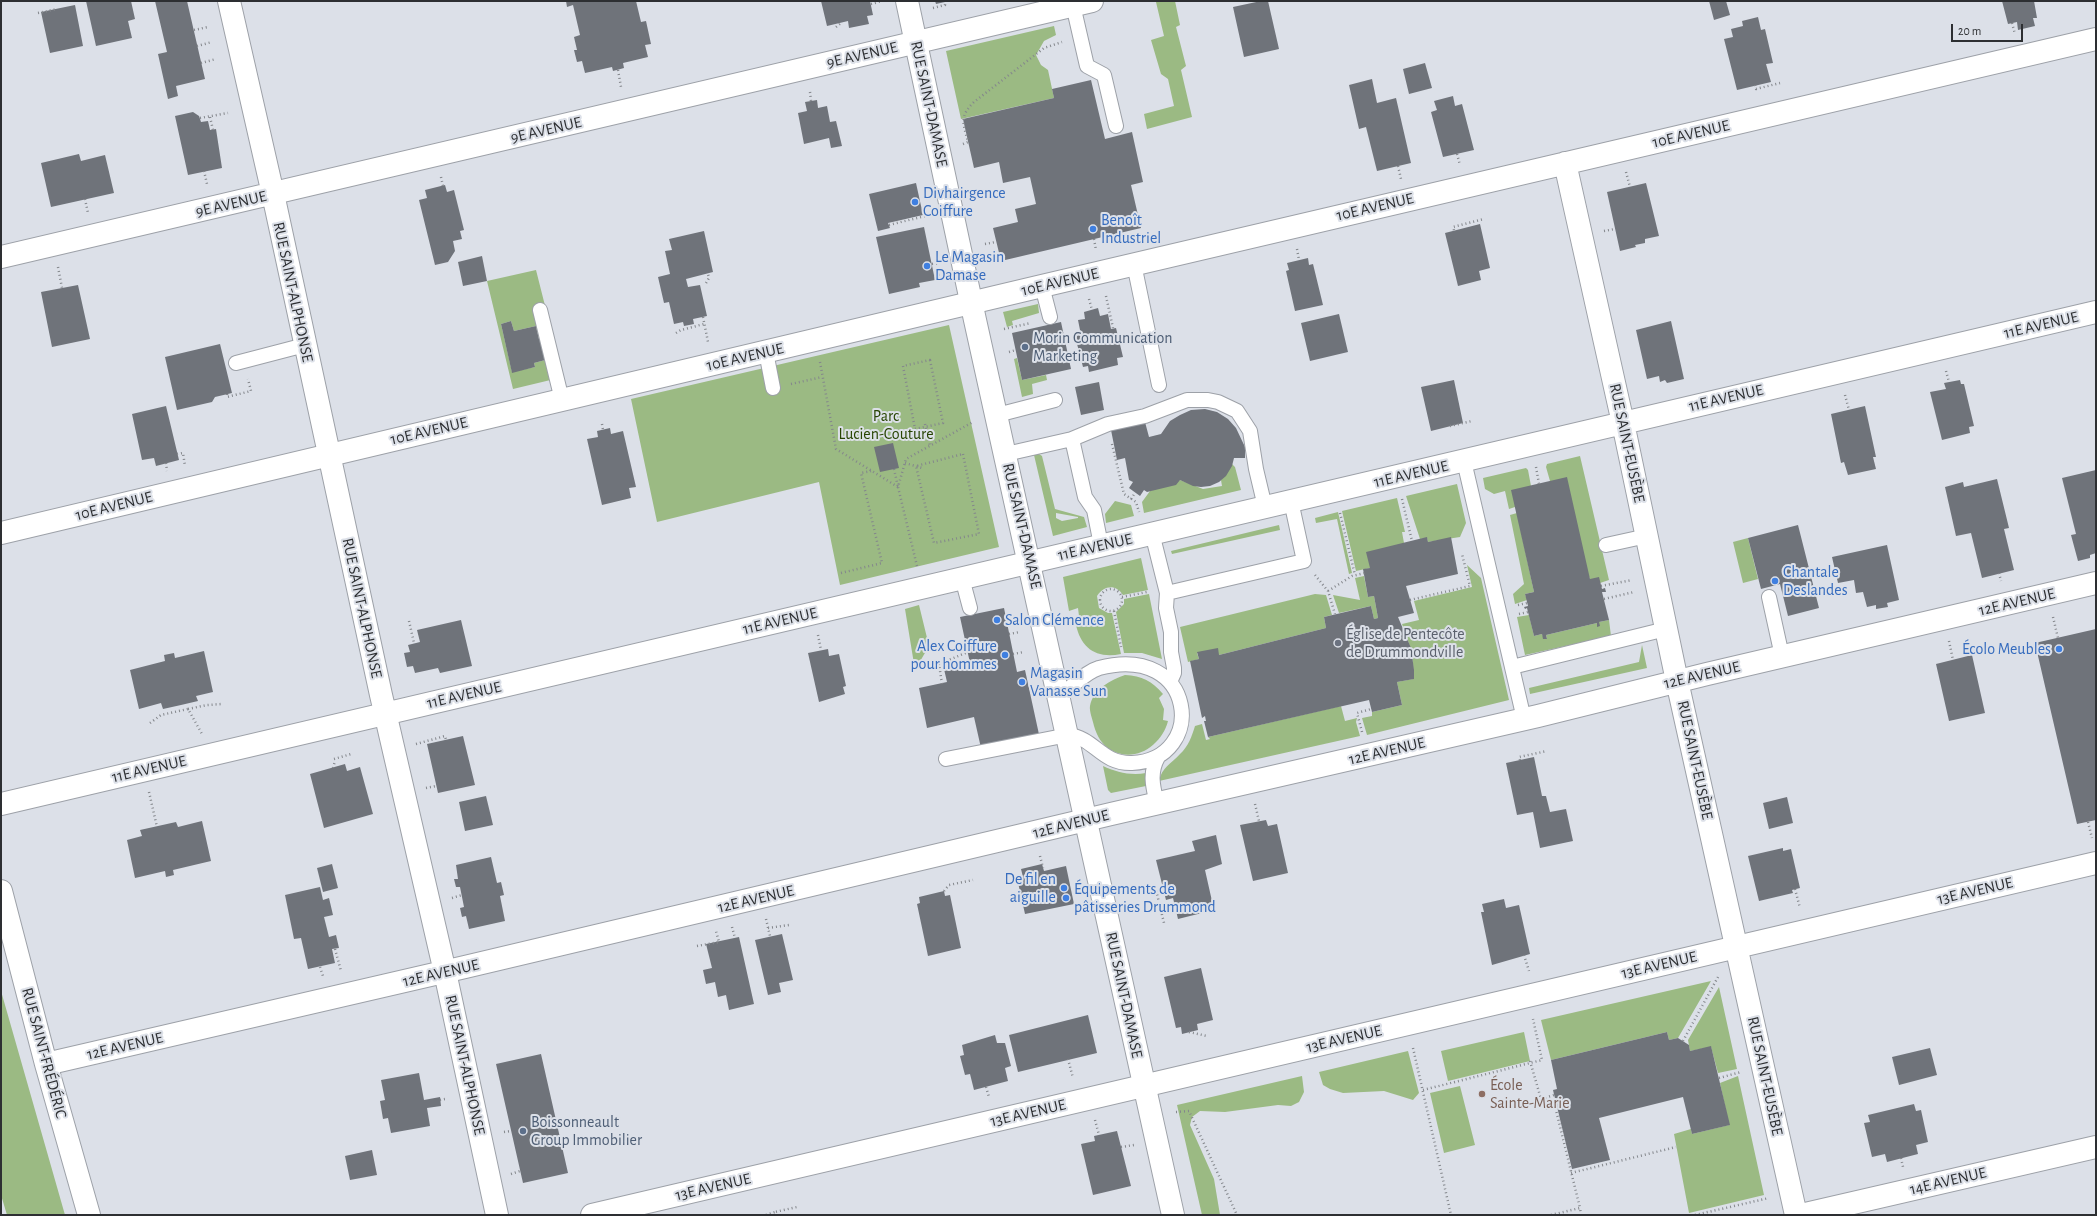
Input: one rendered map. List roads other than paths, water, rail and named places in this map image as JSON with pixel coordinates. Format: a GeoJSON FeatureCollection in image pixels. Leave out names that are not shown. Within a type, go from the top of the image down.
{"type":"FeatureCollection","features":[{"type":"Feature","properties":{"kind":"street","name":"RUE SAINT-ALPHONSE"},"geometry":{"type":"LineString","coordinates":[[229,1],[273,194],[385,714],[445,972],[498,1215]]}},
{"type":"Feature","properties":{"kind":"street","name":"RUE SAINT-DAMASE"},"geometry":{"type":"LineString","coordinates":[[907,1],[1173,1215]]}},
{"type":"Feature","properties":{"kind":"street","name":"9E AVENUE"},"geometry":{"type":"LineString","coordinates":[[1,257],[1082,3]]}},
{"type":"Feature","properties":{"kind":"street","name":"10E AVENUE"},"geometry":{"type":"LineString","coordinates":[[1,533],[328,454],[2096,39]]}},
{"type":"Feature","properties":{"kind":"street","name":"RUE SAINT-EUSÈBE"},"geometry":{"type":"LineString","coordinates":[[1565,163],[1623,422],[1677,681],[1796,1215]]}},
{"type":"Feature","properties":{"kind":"street","name":"11E AVENUE"},"geometry":{"type":"LineString","coordinates":[[1,804],[1101,546],[1146,525],[1265,508],[1623,422],[2096,312]]}},
{"type":"Feature","properties":{"kind":"street","name":"12E AVENUE"},"geometry":{"type":"LineString","coordinates":[[46,1064],[445,972],[1086,820],[1524,719],[1782,656],[2096,583]]}},
{"type":"Feature","properties":{"kind":"street","name":"13E AVENUE"},"geometry":{"type":"LineString","coordinates":[[592,1215],[1736,946],[2096,863]]}},
{"type":"Feature","properties":{"kind":"street","name":"RUE SAINT-FRÉDÉRIC"},"geometry":{"type":"LineString","coordinates":[[1,891],[46,1064],[89,1215]]}},
{"type":"Feature","properties":{"kind":"street","name":"14E AVENUE"},"geometry":{"type":"LineString","coordinates":[[1801,1215],[2096,1147]]}},
{"type":"Feature","properties":{"kind":"lane"},"geometry":{"type":"LineString","coordinates":[[1082,3],[1080,37],[1087,66],[1104,75],[1116,126]]}},
{"type":"Feature","properties":{"kind":"lane"},"geometry":{"type":"LineString","coordinates":[[1134,264],[1159,385]]}},
{"type":"Feature","properties":{"kind":"lane"},"geometry":{"type":"LineString","coordinates":[[1042,286],[1044,319]]}},
{"type":"Feature","properties":{"kind":"lane"},"geometry":{"type":"LineString","coordinates":[[540,310],[562,400]]}},
{"type":"Feature","properties":{"kind":"lane"},"geometry":{"type":"LineString","coordinates":[[240,362],[305,345]]}},
{"type":"Feature","properties":{"kind":"lane"},"geometry":{"type":"LineString","coordinates":[[766,352],[773,388]]}},
{"type":"Feature","properties":{"kind":"lane"},"geometry":{"type":"LineString","coordinates":[[1006,454],[1072,439],[1108,424],[1145,416],[1187,400],[1201,399],[1218,402],[1237,411],[1250,431],[1265,508]]}},
{"type":"Feature","properties":{"kind":"lane"},"geometry":{"type":"LineString","coordinates":[[997,415],[1055,400]]}},
{"type":"Feature","properties":{"kind":"lane"},"geometry":{"type":"LineString","coordinates":[[1072,439],[1085,497],[1094,510],[1101,546]]}},
{"type":"Feature","properties":{"kind":"lane"},"geometry":{"type":"LineString","coordinates":[[1464,461],[1524,719]]}},
{"type":"Feature","properties":{"kind":"lane"},"geometry":{"type":"LineString","coordinates":[[1166,593],[1304,561],[1290,502]]}},
{"type":"Feature","properties":{"kind":"lane"},"geometry":{"type":"LineString","coordinates":[[1146,525],[1166,593],[1166,608],[1171,632],[1171,652],[1174,668],[1174,673],[1170,682]]}},
{"type":"Feature","properties":{"kind":"lane"},"geometry":{"type":"LineString","coordinates":[[1606,545],[1647,536]]}},
{"type":"Feature","properties":{"kind":"lane"},"geometry":{"type":"LineString","coordinates":[[962,578],[970,608]]}},
{"type":"Feature","properties":{"kind":"lane"},"geometry":{"type":"LineString","coordinates":[[1769,597],[1782,656]]}},
{"type":"Feature","properties":{"kind":"lane"},"geometry":{"type":"LineString","coordinates":[[1512,667],[1666,629]]}},
{"type":"Feature","properties":{"kind":"lane"},"geometry":{"type":"LineString","coordinates":[[946,759],[1068,735],[1078,736],[1087,741],[1097,752],[1116,762],[1146,762],[1158,757],[1167,750],[1176,738],[1182,725],[1180,703],[1170,682],[1160,673],[1147,666],[1115,665],[1087,673],[1076,685],[1059,695]]}},
{"type":"Feature","properties":{"kind":"lane"},"geometry":{"type":"LineString","coordinates":[[1157,804],[1152,776],[1154,764],[1158,757]]}},
{"type":"Feature","properties":{"kind":"place","name":"Divhairgence Coiffure"},"geometry":{"type":"Point","coordinates":[915,202]}},
{"type":"Feature","properties":{"kind":"place","name":"Benoît Industriel"},"geometry":{"type":"Point","coordinates":[1093,229]}},
{"type":"Feature","properties":{"kind":"place","name":"Le Magasin Damase"},"geometry":{"type":"Point","coordinates":[927,266]}},
{"type":"Feature","properties":{"kind":"place","name":"Morin Communication Marketing"},"geometry":{"type":"Point","coordinates":[1025,347]}},
{"type":"Feature","properties":{"kind":"place","name":"Chantale Deslandes"},"geometry":{"type":"Point","coordinates":[1775,581]}},
{"type":"Feature","properties":{"kind":"place","name":"Salon Clémence"},"geometry":{"type":"Point","coordinates":[997,620]}},
{"type":"Feature","properties":{"kind":"place","name":"Église de Pentecôte de Drummondville"},"geometry":{"type":"Point","coordinates":[1338,643]}},
{"type":"Feature","properties":{"kind":"place","name":"Écolo Meubles"},"geometry":{"type":"Point","coordinates":[2059,649]}},
{"type":"Feature","properties":{"kind":"place","name":"Alex Coiffure pour hommes"},"geometry":{"type":"Point","coordinates":[1005,655]}},
{"type":"Feature","properties":{"kind":"place","name":"Magasin Vanasse Sun"},"geometry":{"type":"Point","coordinates":[1022,682]}},
{"type":"Feature","properties":{"kind":"place","name":"De fil en aiguille"},"geometry":{"type":"Point","coordinates":[1064,888]}},
{"type":"Feature","properties":{"kind":"place","name":"Équipements de pâtisseries Drummond"},"geometry":{"type":"Point","coordinates":[1066,898]}},
{"type":"Feature","properties":{"kind":"place","name":"École Sainte-Marie"},"geometry":{"type":"Point","coordinates":[1482,1094]}},
{"type":"Feature","properties":{"kind":"place","name":"Boissonneault Group Immobilier"},"geometry":{"type":"Point","coordinates":[523,1131]}},
{"type":"Feature","properties":{"kind":"park label","name":"Parc Lucien-Couture"},"geometry":{"type":"Point","coordinates":[886,425]}}]}
